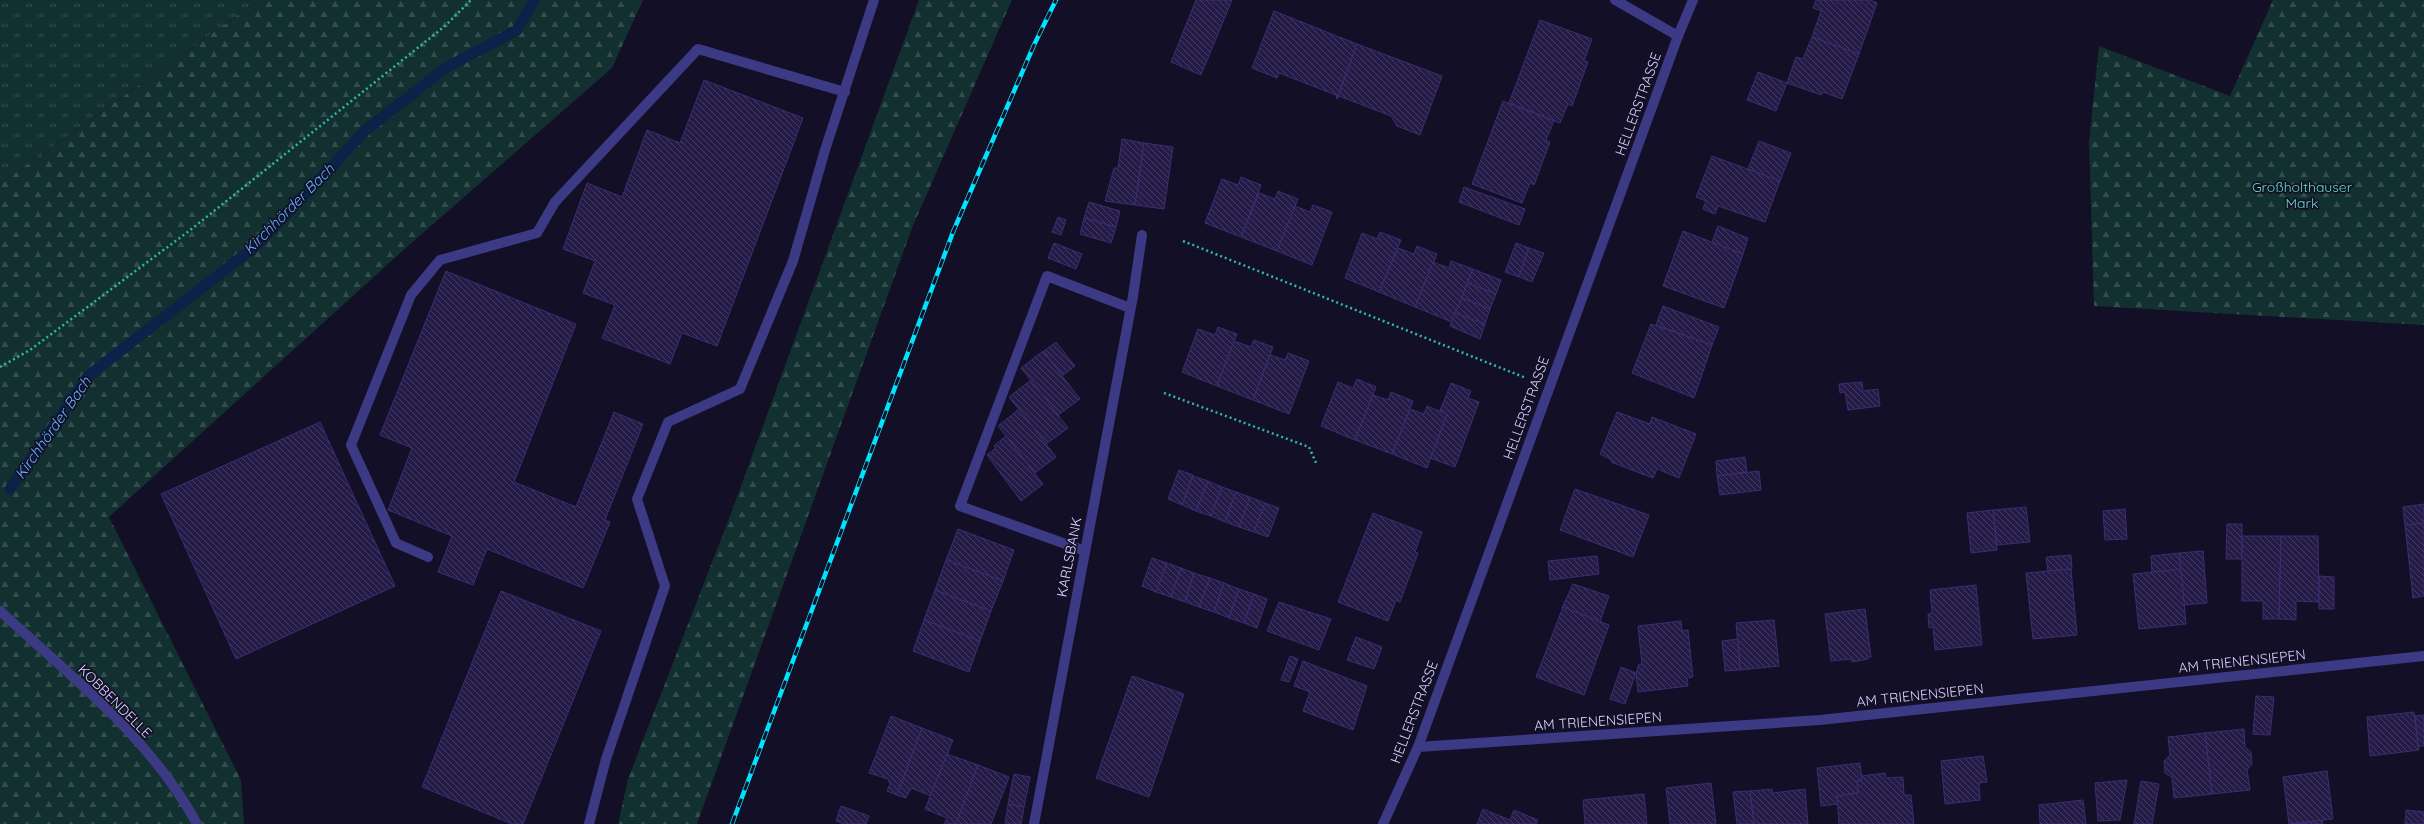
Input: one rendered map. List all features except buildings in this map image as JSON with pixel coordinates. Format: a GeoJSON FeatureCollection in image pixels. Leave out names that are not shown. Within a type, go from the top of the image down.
{"type":"FeatureCollection","features":[{"type":"Feature","properties":{"kind":"street"},"geometry":{"type":"LineString","coordinates":[[590,824],[606,759],[665,586],[637,499],[668,422],[740,389],[793,261],[825,150],[874,0]]}},
{"type":"Feature","properties":{"kind":"street"},"geometry":{"type":"LineString","coordinates":[[1615,0],[1678,36]]}},
{"type":"Feature","properties":{"kind":"street","name":"HELLERSTRASSE"},"geometry":{"type":"LineString","coordinates":[[1383,824],[1418,747],[1678,36],[1693,0]]}},
{"type":"Feature","properties":{"kind":"street"},"geometry":{"type":"LineString","coordinates":[[428,557],[396,543],[351,445],[411,295],[440,260],[538,233],[555,202],[698,49],[845,92]]}},
{"type":"Feature","properties":{"kind":"street","name":"KARLSBANK"},"geometry":{"type":"LineString","coordinates":[[1034,824],[1130,308],[1142,236]]}},
{"type":"Feature","properties":{"kind":"street"},"geometry":{"type":"LineString","coordinates":[[1085,551],[960,506],[1047,276],[1130,308]]}},
{"type":"Feature","properties":{"kind":"street","name":"KOBBENDELLE"},"geometry":{"type":"LineString","coordinates":[[0,610],[125,728],[167,777],[197,824]]}},
{"type":"Feature","properties":{"kind":"street","name":"AM TRIENENSIEPEN"},"geometry":{"type":"LineString","coordinates":[[1418,747],[1820,720],[2424,656]]}},
{"type":"Feature","properties":{"kind":"path"},"geometry":{"type":"LineString","coordinates":[[0,367],[30,350],[189,231],[445,26],[470,0]]}},
{"type":"Feature","properties":{"kind":"path"},"geometry":{"type":"LineString","coordinates":[[1183,241],[1549,387]]}},
{"type":"Feature","properties":{"kind":"path"},"geometry":{"type":"LineString","coordinates":[[1164,393],[1309,447],[1317,465]]}},
{"type":"Feature","properties":{"kind":"green space"},"geometry":{"type":"Polygon","coordinates":[[[0,0],[259,0],[0,184],[0,0]]]}},
{"type":"Feature","properties":{"kind":"green space"},"geometry":{"type":"Polygon","coordinates":[[[259,0],[643,0],[612,68],[408,246],[109,517],[241,780],[244,824],[0,824],[0,184],[259,0]]]}},
{"type":"Feature","properties":{"kind":"green space"},"geometry":{"type":"Polygon","coordinates":[[[919,0],[1012,0],[912,228],[697,824],[618,824],[628,779],[730,516],[919,0]]]}},
{"type":"Feature","properties":{"kind":"green space","name":"Großholthauser Mark"},"geometry":{"type":"Polygon","coordinates":[[[2273,0],[2424,0],[2424,325],[2094,306],[2089,142],[2099,46],[2230,96],[2273,0]]]}},
{"type":"Feature","properties":{"kind":"waterway","name":"Kirchhörder Bach"},"geometry":{"type":"LineString","coordinates":[[10,489],[88,376],[257,245],[366,130],[447,67],[517,30],[534,0]]}},
{"type":"Feature","properties":{"kind":"railway"},"geometry":{"type":"LineString","coordinates":[[732,824],[953,232],[1034,45],[1056,0]]}}]}
